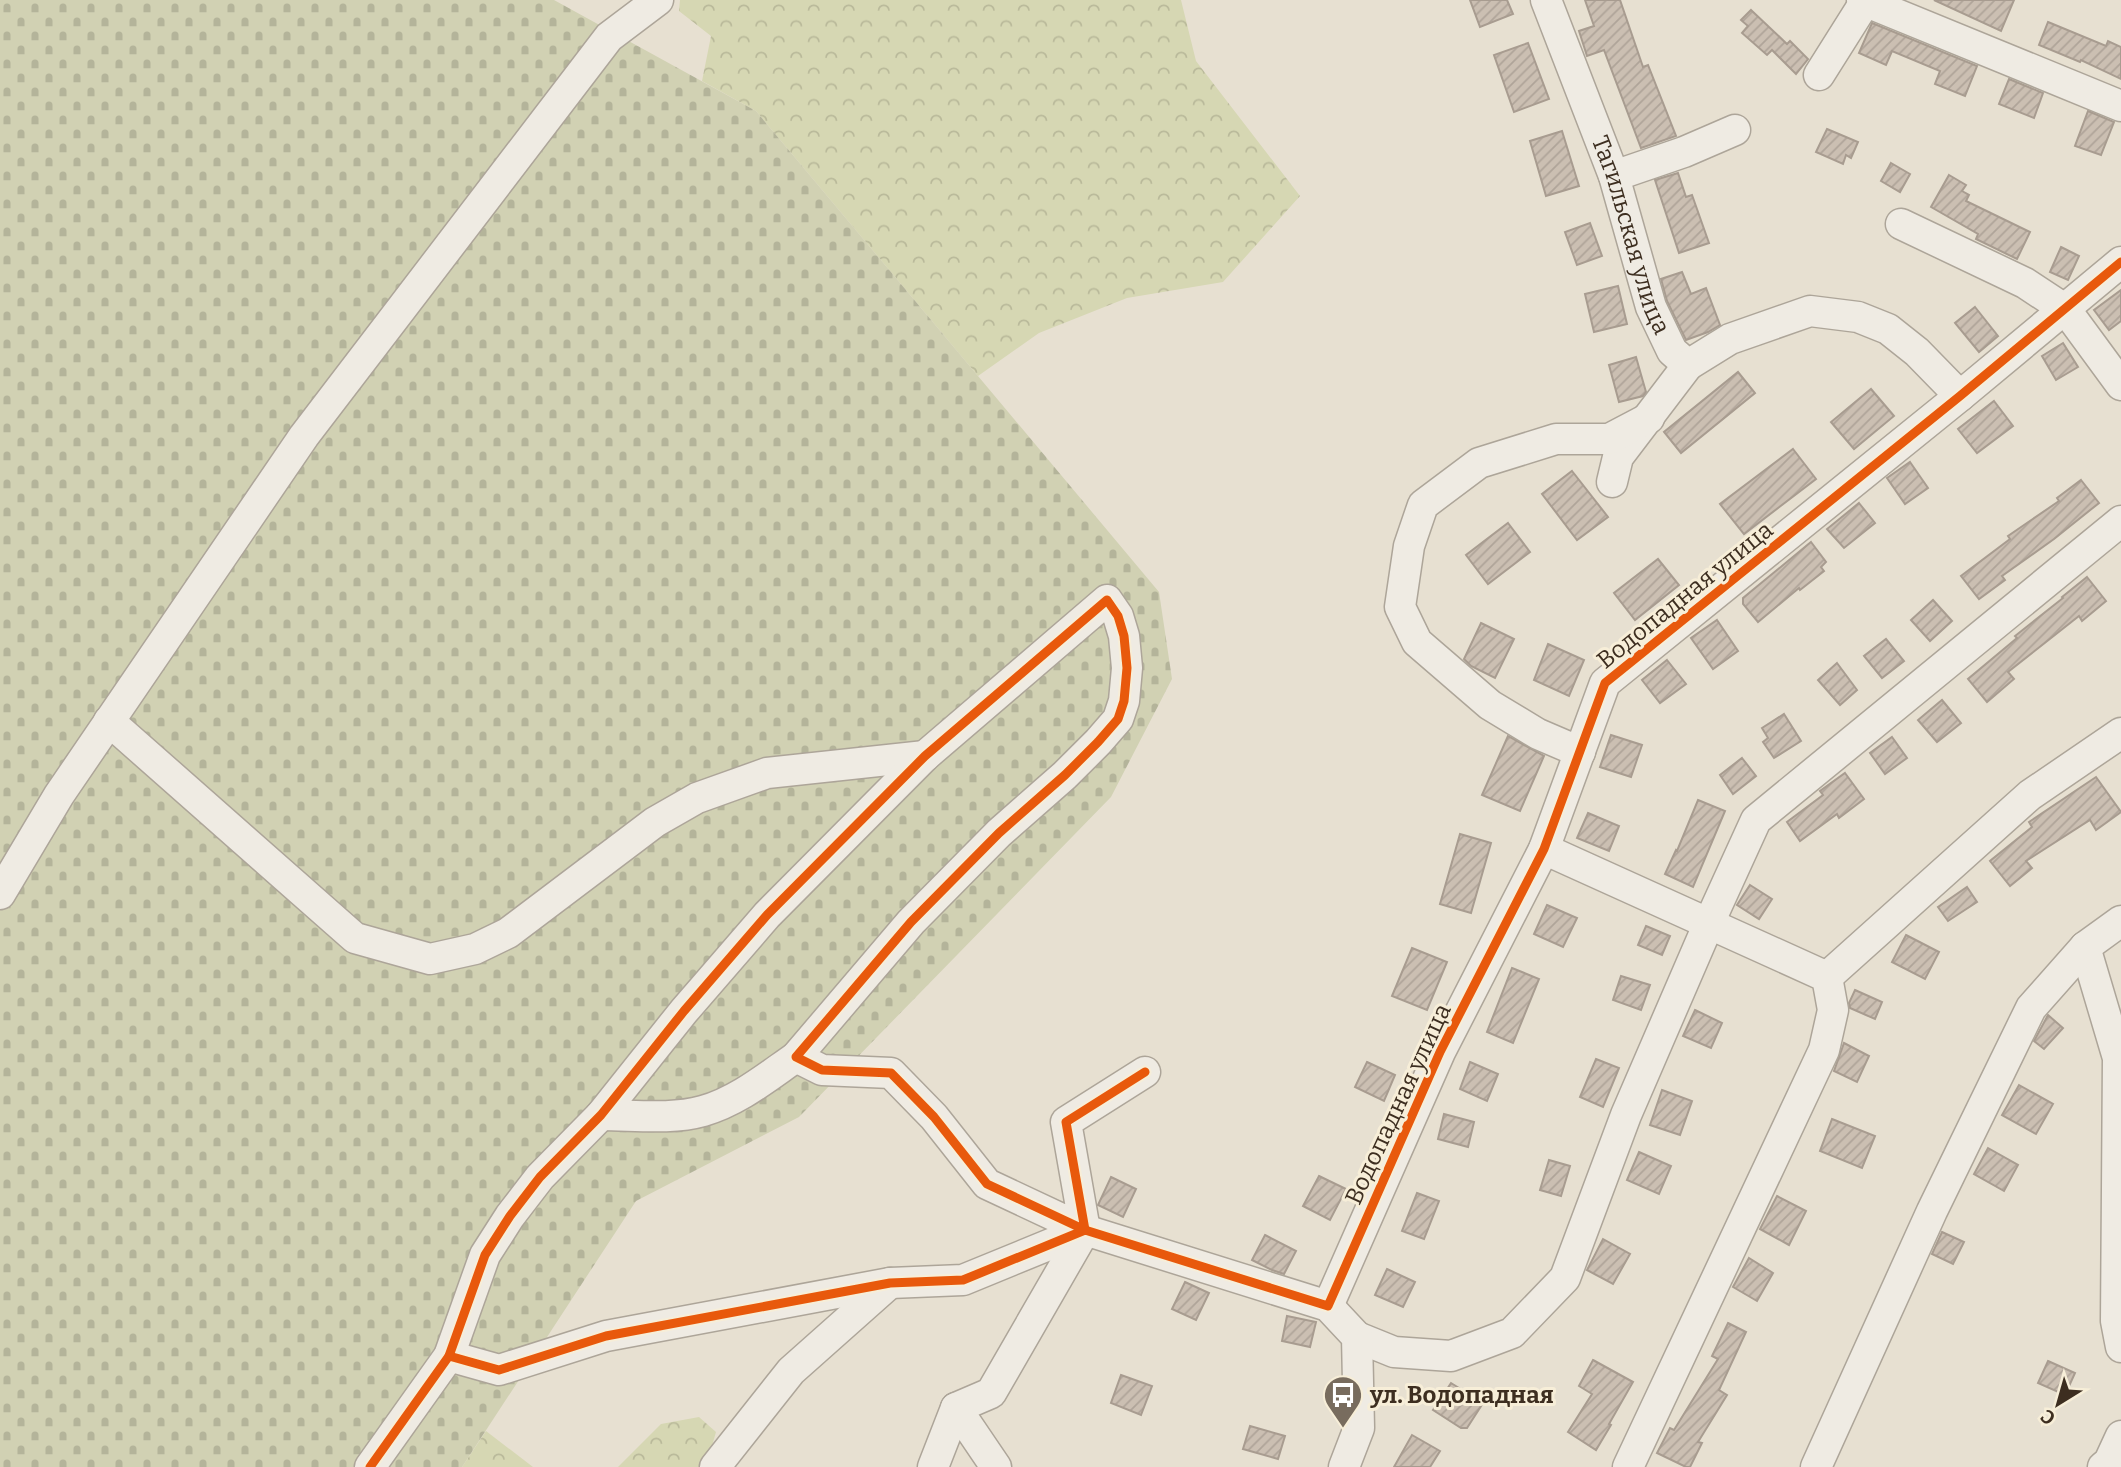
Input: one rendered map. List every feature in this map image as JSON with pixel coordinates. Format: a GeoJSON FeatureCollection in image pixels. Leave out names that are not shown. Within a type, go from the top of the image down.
{"type":"FeatureCollection","features":[{"type":"Feature","properties":{"kind":"street"},"geometry":{"type":"LineString","coordinates":[[0,894],[59,795],[321,414],[608,37],[658,0]]}},
{"type":"Feature","properties":{"kind":"street","name":"Тагильская улица"},"geometry":{"type":"LineString","coordinates":[[1546,0],[1614,176],[1651,307],[1672,351],[1688,365]]}},
{"type":"Feature","properties":{"kind":"street"},"geometry":{"type":"LineString","coordinates":[[1819,75],[1864,1],[2121,106]]}},
{"type":"Feature","properties":{"kind":"street"},"geometry":{"type":"LineString","coordinates":[[1614,176],[1684,152],[1735,130]]}},
{"type":"Feature","properties":{"kind":"street"},"geometry":{"type":"LineString","coordinates":[[1901,225],[2025,283],[2066,310],[2121,385]]}},
{"type":"Feature","properties":{"kind":"street","name":"Водопадная улица"},"geometry":{"type":"LineString","coordinates":[[1328,1306],[1440,1052],[1544,849],[1605,683],[2066,310],[2121,262]]}},
{"type":"Feature","properties":{"kind":"street"},"geometry":{"type":"LineString","coordinates":[[1612,482],[1618,457],[1688,365],[1730,340],[1810,311],[1858,317],[1888,329],[1917,352],[1960,396]]}},
{"type":"Feature","properties":{"kind":"street"},"geometry":{"type":"LineString","coordinates":[[1580,752],[1538,734],[1490,705],[1417,642],[1400,607],[1409,547],[1423,505],[1479,463],[1556,439],[1609,439],[1649,418]]}},
{"type":"Feature","properties":{"kind":"street"},"geometry":{"type":"LineString","coordinates":[[796,1057],[822,1070],[891,1073],[934,1117],[987,1184],[1085,1230],[1328,1306],[1357,1337],[1394,1352],[1451,1356],[1512,1333],[1565,1279],[1626,1115],[1756,820],[2121,522]]}},
{"type":"Feature","properties":{"kind":"street"},"geometry":{"type":"LineString","coordinates":[[370,1467],[450,1356],[485,1255],[509,1216],[540,1177],[601,1115],[684,1011],[768,915],[925,756],[1107,600],[1118,616],[1124,636],[1126,679],[1124,702],[1118,719],[1098,743],[999,832],[911,922],[796,1057],[737,1097],[704,1111],[676,1115],[601,1115]]}},
{"type":"Feature","properties":{"kind":"street"},"geometry":{"type":"LineString","coordinates":[[109,721],[355,938],[430,959],[475,948],[508,933],[655,822],[697,798],[767,773],[925,756]]}},
{"type":"Feature","properties":{"kind":"street"},"geometry":{"type":"LineString","coordinates":[[1827,977],[2030,795],[2121,733]]}},
{"type":"Feature","properties":{"kind":"street"},"geometry":{"type":"LineString","coordinates":[[1544,849],[1827,977]]}},
{"type":"Feature","properties":{"kind":"street"},"geometry":{"type":"LineString","coordinates":[[1816,1467],[1932,1211],[2031,1008],[2085,947],[2121,920]]}},
{"type":"Feature","properties":{"kind":"street"},"geometry":{"type":"LineString","coordinates":[[2085,947],[2118,1058],[2116,1321],[2121,1347]]}},
{"type":"Feature","properties":{"kind":"street"},"geometry":{"type":"LineString","coordinates":[[1628,1467],[1824,1050],[1832,1010],[1827,977]]}},
{"type":"Feature","properties":{"kind":"street"},"geometry":{"type":"LineString","coordinates":[[933,1467],[956,1408],[991,1393],[1085,1230],[1066,1122],[1145,1072]]}},
{"type":"Feature","properties":{"kind":"street"},"geometry":{"type":"LineString","coordinates":[[450,1356],[499,1370],[606,1336],[890,1283],[963,1280],[1085,1230]]}},
{"type":"Feature","properties":{"kind":"street"},"geometry":{"type":"LineString","coordinates":[[715,1467],[791,1371],[890,1283]]}},
{"type":"Feature","properties":{"kind":"street"},"geometry":{"type":"LineString","coordinates":[[1344,1467],[1359,1428],[1357,1337]]}},
{"type":"Feature","properties":{"kind":"street"},"geometry":{"type":"LineString","coordinates":[[956,1408],[996,1467]]}},
{"type":"Feature","properties":{"kind":"street"},"geometry":{"type":"LineString","coordinates":[[2104,1467],[2121,1436]]}},
{"type":"Feature","properties":{"kind":"green space"},"geometry":{"type":"Polygon","coordinates":[[[0,0],[554,0],[756,111],[1159,592],[1172,679],[1111,797],[799,1117],[636,1201],[462,1467],[0,1467],[0,0]]]}},
{"type":"Feature","properties":{"kind":"green space"},"geometry":{"type":"Polygon","coordinates":[[[680,0],[1181,0],[1196,61],[1300,196],[1223,282],[1127,298],[1039,333],[978,376],[756,111],[702,81],[711,36],[679,11],[680,0]]]}},
{"type":"Feature","properties":{"kind":"green space"},"geometry":{"type":"Polygon","coordinates":[[[699,1417],[716,1432],[706,1467],[618,1467],[661,1424],[699,1417]]]}},
{"type":"Feature","properties":{"kind":"green space"},"geometry":{"type":"Polygon","coordinates":[[[486,1431],[533,1467],[462,1467],[486,1431]]]}},
{"type":"Feature","properties":{"kind":"building"},"geometry":{"type":"Polygon","coordinates":[[[1470,0],[1507,0],[1513,14],[1480,27],[1470,0]]]}},
{"type":"Feature","properties":{"kind":"building"},"geometry":{"type":"Polygon","coordinates":[[[1585,0],[1620,0],[1643,67],[1648,65],[1676,136],[1641,148],[1604,50],[1587,56],[1579,31],[1594,26],[1585,0]]]}},
{"type":"Feature","properties":{"kind":"building"},"geometry":{"type":"Polygon","coordinates":[[[1934,0],[2014,0],[2001,31],[1934,0]]]}},
{"type":"Feature","properties":{"kind":"building"},"geometry":{"type":"Polygon","coordinates":[[[1751,10],[1787,44],[1790,41],[1808,59],[1796,74],[1772,50],[1767,55],[1742,33],[1748,26],[1741,20],[1751,10]]]}},
{"type":"Feature","properties":{"kind":"building"},"geometry":{"type":"Polygon","coordinates":[[[2048,22],[2106,46],[2108,41],[2121,47],[2121,79],[2081,60],[2080,62],[2039,45],[2048,22]]]}},
{"type":"Feature","properties":{"kind":"building"},"geometry":{"type":"Polygon","coordinates":[[[1872,23],[1977,66],[1965,96],[1935,84],[1940,71],[1892,51],[1886,65],[1859,53],[1872,23]]]}},
{"type":"Feature","properties":{"kind":"building"},"geometry":{"type":"Polygon","coordinates":[[[1528,43],[1549,99],[1514,112],[1494,55],[1528,43]]]}},
{"type":"Feature","properties":{"kind":"building"},"geometry":{"type":"Polygon","coordinates":[[[2009,79],[2043,93],[2034,118],[1999,104],[2009,79]]]}},
{"type":"Feature","properties":{"kind":"building"},"geometry":{"type":"Polygon","coordinates":[[[2088,111],[2114,122],[2101,155],[2075,146],[2088,111]]]}},
{"type":"Feature","properties":{"kind":"building"},"geometry":{"type":"Polygon","coordinates":[[[1827,129],[1858,142],[1851,158],[1846,155],[1843,164],[1816,152],[1827,129]]]}},
{"type":"Feature","properties":{"kind":"building"},"geometry":{"type":"Polygon","coordinates":[[[1562,131],[1579,186],[1546,196],[1530,141],[1562,131]]]}},
{"type":"Feature","properties":{"kind":"building"},"geometry":{"type":"Polygon","coordinates":[[[1891,163],[1910,174],[1900,192],[1881,181],[1891,163]]]}},
{"type":"Feature","properties":{"kind":"building"},"geometry":{"type":"Polygon","coordinates":[[[1678,173],[1686,197],[1692,195],[1709,243],[1679,253],[1655,180],[1678,173]]]}},
{"type":"Feature","properties":{"kind":"building"},"geometry":{"type":"Polygon","coordinates":[[[1949,175],[1966,185],[1962,191],[1969,195],[1966,201],[2030,232],[2017,259],[1976,239],[1978,234],[1931,207],[1949,175]]]}},
{"type":"Feature","properties":{"kind":"building"},"geometry":{"type":"Polygon","coordinates":[[[1590,223],[1602,256],[1577,265],[1565,232],[1590,223]]]}},
{"type":"Feature","properties":{"kind":"building"},"geometry":{"type":"Polygon","coordinates":[[[2061,247],[2079,256],[2068,280],[2050,272],[2061,247]]]}},
{"type":"Feature","properties":{"kind":"building"},"geometry":{"type":"Polygon","coordinates":[[[1682,272],[1691,294],[1706,288],[1720,325],[1686,340],[1667,301],[1661,279],[1682,272]]]}},
{"type":"Feature","properties":{"kind":"building"},"geometry":{"type":"Polygon","coordinates":[[[1618,286],[1627,324],[1594,332],[1585,294],[1618,286]]]}},
{"type":"Feature","properties":{"kind":"building"},"geometry":{"type":"Polygon","coordinates":[[[2121,290],[2121,321],[2109,330],[2094,310],[2121,290]]]}},
{"type":"Feature","properties":{"kind":"building"},"geometry":{"type":"Polygon","coordinates":[[[1975,307],[1998,336],[1979,352],[1955,323],[1975,307]]]}},
{"type":"Feature","properties":{"kind":"building"},"geometry":{"type":"Polygon","coordinates":[[[2063,343],[2078,367],[2056,380],[2042,356],[2063,343]]]}},
{"type":"Feature","properties":{"kind":"building"},"geometry":{"type":"Polygon","coordinates":[[[1636,357],[1646,392],[1643,396],[1619,402],[1609,365],[1636,357]]]}},
{"type":"Feature","properties":{"kind":"building"},"geometry":{"type":"Polygon","coordinates":[[[1738,372],[1755,393],[1681,453],[1664,432],[1738,372]]]}},
{"type":"Feature","properties":{"kind":"building"},"geometry":{"type":"Polygon","coordinates":[[[1871,389],[1894,416],[1854,449],[1831,422],[1871,389]]]}},
{"type":"Feature","properties":{"kind":"building"},"geometry":{"type":"Polygon","coordinates":[[[1994,401],[2013,426],[1977,453],[1958,429],[1994,401]]]}},
{"type":"Feature","properties":{"kind":"building"},"geometry":{"type":"Polygon","coordinates":[[[1793,449],[1816,479],[1744,534],[1720,504],[1793,449]]]}},
{"type":"Feature","properties":{"kind":"building"},"geometry":{"type":"Polygon","coordinates":[[[1910,462],[1928,488],[1905,504],[1887,478],[1910,462]]]}},
{"type":"Feature","properties":{"kind":"building"},"geometry":{"type":"Polygon","coordinates":[[[1572,471],[1608,517],[1577,540],[1542,494],[1572,471]]]}},
{"type":"Feature","properties":{"kind":"building"},"geometry":{"type":"Polygon","coordinates":[[[2081,480],[2099,503],[2002,576],[2005,580],[1979,599],[1961,576],[2010,539],[2008,536],[2059,501],[2057,498],[2081,480]]]}},
{"type":"Feature","properties":{"kind":"building"},"geometry":{"type":"Polygon","coordinates":[[[1859,503],[1875,523],[1844,548],[1827,529],[1859,503]]]}},
{"type":"Feature","properties":{"kind":"building"},"geometry":{"type":"Polygon","coordinates":[[[1508,523],[1530,552],[1488,584],[1466,555],[1508,523]]]}},
{"type":"Feature","properties":{"kind":"building"},"geometry":{"type":"Polygon","coordinates":[[[1811,542],[1826,562],[1821,567],[1824,571],[1758,622],[1743,604],[1743,598],[1811,542]]]}},
{"type":"Feature","properties":{"kind":"building"},"geometry":{"type":"Polygon","coordinates":[[[1658,559],[1679,585],[1635,620],[1614,593],[1658,559]]]}},
{"type":"Feature","properties":{"kind":"building"},"geometry":{"type":"Polygon","coordinates":[[[2087,577],[2106,601],[2082,621],[2079,616],[2008,672],[2014,679],[1987,702],[1968,679],[2087,577]]]}},
{"type":"Feature","properties":{"kind":"building"},"geometry":{"type":"Polygon","coordinates":[[[1933,600],[1952,621],[1930,641],[1911,620],[1933,600]]]}},
{"type":"Feature","properties":{"kind":"building"},"geometry":{"type":"Polygon","coordinates":[[[1717,620],[1738,651],[1713,669],[1691,638],[1717,620]]]}},
{"type":"Feature","properties":{"kind":"building"},"geometry":{"type":"Polygon","coordinates":[[[1481,623],[1514,639],[1495,678],[1471,666],[1464,659],[1481,623]]]}},
{"type":"Feature","properties":{"kind":"building"},"geometry":{"type":"Polygon","coordinates":[[[1886,639],[1904,661],[1882,678],[1864,656],[1886,639]]]}},
{"type":"Feature","properties":{"kind":"building"},"geometry":{"type":"Polygon","coordinates":[[[1548,644],[1584,660],[1569,696],[1534,680],[1548,644]]]}},
{"type":"Feature","properties":{"kind":"building"},"geometry":{"type":"Polygon","coordinates":[[[1667,660],[1686,684],[1660,703],[1642,680],[1667,660]]]}},
{"type":"Feature","properties":{"kind":"building"},"geometry":{"type":"Polygon","coordinates":[[[1837,663],[1857,690],[1840,705],[1818,680],[1837,663]]]}},
{"type":"Feature","properties":{"kind":"building"},"geometry":{"type":"Polygon","coordinates":[[[1942,700],[1961,723],[1937,742],[1918,720],[1942,700]]]}},
{"type":"Feature","properties":{"kind":"building"},"geometry":{"type":"Polygon","coordinates":[[[1784,714],[1801,741],[1774,758],[1763,742],[1768,738],[1762,728],[1784,714]]]}},
{"type":"Feature","properties":{"kind":"building"},"geometry":{"type":"Polygon","coordinates":[[[1611,735],[1642,745],[1631,777],[1600,767],[1611,735]]]}},
{"type":"Feature","properties":{"kind":"building"},"geometry":{"type":"Polygon","coordinates":[[[1508,736],[1544,756],[1520,811],[1482,795],[1508,736]]]}},
{"type":"Feature","properties":{"kind":"building"},"geometry":{"type":"Polygon","coordinates":[[[1892,737],[1907,758],[1885,774],[1870,753],[1892,737]]]}},
{"type":"Feature","properties":{"kind":"building"},"geometry":{"type":"Polygon","coordinates":[[[1742,758],[1756,776],[1733,794],[1720,775],[1742,758]]]}},
{"type":"Feature","properties":{"kind":"building"},"geometry":{"type":"Polygon","coordinates":[[[1845,773],[1864,799],[1839,818],[1837,814],[1800,841],[1787,822],[1823,795],[1820,791],[1845,773]]]}},
{"type":"Feature","properties":{"kind":"building"},"geometry":{"type":"Polygon","coordinates":[[[2096,777],[2121,812],[2096,830],[2090,820],[2026,861],[2032,868],[2010,886],[1990,861],[2032,827],[2029,822],[2096,777]]]}},
{"type":"Feature","properties":{"kind":"building"},"geometry":{"type":"Polygon","coordinates":[[[1698,800],[1725,811],[1693,887],[1665,874],[1698,800]]]}},
{"type":"Feature","properties":{"kind":"building"},"geometry":{"type":"Polygon","coordinates":[[[1588,813],[1619,826],[1609,851],[1577,838],[1588,813]]]}},
{"type":"Feature","properties":{"kind":"building"},"geometry":{"type":"Polygon","coordinates":[[[1460,834],[1491,843],[1471,913],[1440,904],[1460,834]]]}},
{"type":"Feature","properties":{"kind":"building"},"geometry":{"type":"Polygon","coordinates":[[[1750,885],[1772,899],[1759,919],[1737,905],[1750,885]]]}},
{"type":"Feature","properties":{"kind":"building"},"geometry":{"type":"Polygon","coordinates":[[[1967,887],[1977,902],[1948,921],[1938,907],[1967,887]]]}},
{"type":"Feature","properties":{"kind":"building"},"geometry":{"type":"Polygon","coordinates":[[[1547,905],[1577,918],[1563,947],[1534,934],[1547,905]]]}},
{"type":"Feature","properties":{"kind":"building"},"geometry":{"type":"Polygon","coordinates":[[[1646,926],[1670,936],[1662,955],[1638,945],[1646,926]]]}},
{"type":"Feature","properties":{"kind":"building"},"geometry":{"type":"Polygon","coordinates":[[[1906,935],[1939,952],[1925,979],[1892,962],[1906,935]]]}},
{"type":"Feature","properties":{"kind":"building"},"geometry":{"type":"Polygon","coordinates":[[[1412,948],[1447,962],[1427,1010],[1392,996],[1412,948]]]}},
{"type":"Feature","properties":{"kind":"building"},"geometry":{"type":"Polygon","coordinates":[[[1512,968],[1539,979],[1513,1043],[1487,1032],[1512,968]]]}},
{"type":"Feature","properties":{"kind":"building"},"geometry":{"type":"Polygon","coordinates":[[[1621,976],[1650,985],[1641,1010],[1613,1000],[1621,976]]]}},
{"type":"Feature","properties":{"kind":"building"},"geometry":{"type":"Polygon","coordinates":[[[1855,990],[1882,1002],[1875,1019],[1850,1008],[1849,1003],[1855,990]]]}},
{"type":"Feature","properties":{"kind":"building"},"geometry":{"type":"Polygon","coordinates":[[[1695,1010],[1722,1023],[1711,1048],[1683,1036],[1695,1010]]]}},
{"type":"Feature","properties":{"kind":"building"},"geometry":{"type":"Polygon","coordinates":[[[2048,1015],[2063,1028],[2044,1049],[2034,1041],[2048,1015]]]}},
{"type":"Feature","properties":{"kind":"building"},"geometry":{"type":"Polygon","coordinates":[[[1844,1043],[1869,1056],[1857,1082],[1834,1071],[1844,1043]]]}},
{"type":"Feature","properties":{"kind":"building"},"geometry":{"type":"Polygon","coordinates":[[[1596,1059],[1619,1068],[1603,1107],[1580,1097],[1596,1059]]]}},
{"type":"Feature","properties":{"kind":"building"},"geometry":{"type":"Polygon","coordinates":[[[1367,1062],[1395,1075],[1384,1101],[1355,1087],[1367,1062]]]}},
{"type":"Feature","properties":{"kind":"building"},"geometry":{"type":"Polygon","coordinates":[[[1470,1062],[1498,1074],[1487,1101],[1460,1089],[1470,1062]]]}},
{"type":"Feature","properties":{"kind":"building"},"geometry":{"type":"Polygon","coordinates":[[[2019,1085],[2053,1104],[2036,1134],[2002,1115],[2019,1085]]]}},
{"type":"Feature","properties":{"kind":"building"},"geometry":{"type":"Polygon","coordinates":[[[1662,1090],[1692,1101],[1680,1135],[1650,1125],[1662,1090]]]}},
{"type":"Feature","properties":{"kind":"building"},"geometry":{"type":"Polygon","coordinates":[[[1444,1114],[1474,1122],[1468,1147],[1438,1139],[1444,1114]]]}},
{"type":"Feature","properties":{"kind":"building"},"geometry":{"type":"Polygon","coordinates":[[[1832,1119],[1875,1136],[1862,1168],[1820,1151],[1832,1119]]]}},
{"type":"Feature","properties":{"kind":"building"},"geometry":{"type":"Polygon","coordinates":[[[1988,1148],[2018,1165],[2004,1191],[1974,1174],[1988,1148]]]}},
{"type":"Feature","properties":{"kind":"building"},"geometry":{"type":"Polygon","coordinates":[[[1639,1152],[1671,1166],[1659,1194],[1627,1180],[1639,1152]]]}},
{"type":"Feature","properties":{"kind":"building"},"geometry":{"type":"Polygon","coordinates":[[[1549,1160],[1570,1166],[1561,1196],[1540,1190],[1549,1160]]]}},
{"type":"Feature","properties":{"kind":"building"},"geometry":{"type":"Polygon","coordinates":[[[1319,1176],[1346,1189],[1330,1220],[1303,1206],[1319,1176]]]}},
{"type":"Feature","properties":{"kind":"building"},"geometry":{"type":"Polygon","coordinates":[[[1111,1177],[1136,1189],[1123,1217],[1098,1205],[1111,1177]]]}},
{"type":"Feature","properties":{"kind":"building"},"geometry":{"type":"Polygon","coordinates":[[[1417,1193],[1439,1201],[1424,1239],[1402,1231],[1417,1193]]]}},
{"type":"Feature","properties":{"kind":"building"},"geometry":{"type":"Polygon","coordinates":[[[1777,1196],[1806,1211],[1789,1245],[1760,1229],[1777,1196]]]}},
{"type":"Feature","properties":{"kind":"building"},"geometry":{"type":"Polygon","coordinates":[[[1942,1232],[1964,1242],[1953,1264],[1932,1254],[1942,1232]]]}},
{"type":"Feature","properties":{"kind":"building"},"geometry":{"type":"Polygon","coordinates":[[[1265,1235],[1296,1251],[1284,1274],[1252,1260],[1265,1235]]]}},
{"type":"Feature","properties":{"kind":"building"},"geometry":{"type":"Polygon","coordinates":[[[1603,1239],[1630,1254],[1613,1284],[1587,1270],[1603,1239]]]}},
{"type":"Feature","properties":{"kind":"building"},"geometry":{"type":"Polygon","coordinates":[[[1749,1258],[1773,1273],[1757,1301],[1733,1287],[1749,1258]]]}},
{"type":"Feature","properties":{"kind":"building"},"geometry":{"type":"Polygon","coordinates":[[[1387,1269],[1415,1282],[1403,1307],[1375,1295],[1387,1269]]]}},
{"type":"Feature","properties":{"kind":"building"},"geometry":{"type":"Polygon","coordinates":[[[1185,1282],[1209,1293],[1196,1320],[1172,1309],[1185,1282]]]}},
{"type":"Feature","properties":{"kind":"building"},"geometry":{"type":"Polygon","coordinates":[[[1287,1316],[1316,1322],[1310,1347],[1282,1341],[1287,1316]]]}},
{"type":"Feature","properties":{"kind":"building"},"geometry":{"type":"Polygon","coordinates":[[[1728,1323],[1746,1332],[1719,1390],[1727,1395],[1698,1442],[1702,1443],[1690,1467],[1686,1467],[1657,1453],[1670,1428],[1674,1430],[1718,1359],[1712,1356],[1728,1323]]]}},
{"type":"Feature","properties":{"kind":"building"},"geometry":{"type":"Polygon","coordinates":[[[1593,1360],[1633,1382],[1596,1450],[1568,1432],[1592,1394],[1579,1386],[1593,1360]]]}},
{"type":"Feature","properties":{"kind":"building"},"geometry":{"type":"Polygon","coordinates":[[[2048,1361],[2075,1373],[2065,1395],[2038,1383],[2048,1361]]]}},
{"type":"Feature","properties":{"kind":"building"},"geometry":{"type":"Polygon","coordinates":[[[1121,1375],[1152,1386],[1141,1415],[1111,1403],[1121,1375]]]}},
{"type":"Feature","properties":{"kind":"building"},"geometry":{"type":"Polygon","coordinates":[[[1451,1383],[1483,1403],[1467,1428],[1461,1428],[1433,1410],[1451,1383]]]}},
{"type":"Feature","properties":{"kind":"building"},"geometry":{"type":"Polygon","coordinates":[[[1250,1426],[1285,1436],[1278,1459],[1243,1449],[1250,1426]]]}},
{"type":"Feature","properties":{"kind":"building"},"geometry":{"type":"Polygon","coordinates":[[[1412,1435],[1440,1451],[1430,1467],[1394,1467],[1412,1435]]]}},
{"type":"Feature","properties":{"kind":"cycle path"},"geometry":{"type":"LineString","coordinates":[[449,1356],[499,1370],[606,1336],[890,1283],[963,1280],[1085,1230],[1328,1306],[1440,1052],[1544,849],[1605,683],[2121,262]]}},
{"type":"Feature","properties":{"kind":"cycle path"},"geometry":{"type":"LineString","coordinates":[[370,1467],[449,1356],[485,1255],[540,1177],[601,1115],[684,1011],[767,915],[925,756],[1107,600],[1118,616],[1124,636],[1127,668],[1124,701],[1118,719],[1065,775],[999,833],[911,922],[796,1057],[822,1070],[891,1073],[934,1117],[987,1184],[1085,1230],[1066,1122],[1145,1072]]}},
{"type":"Feature","properties":{"kind":"place","name":"ул. Водопадная"},"geometry":{"type":"Point","coordinates":[1343,1429]}}]}
